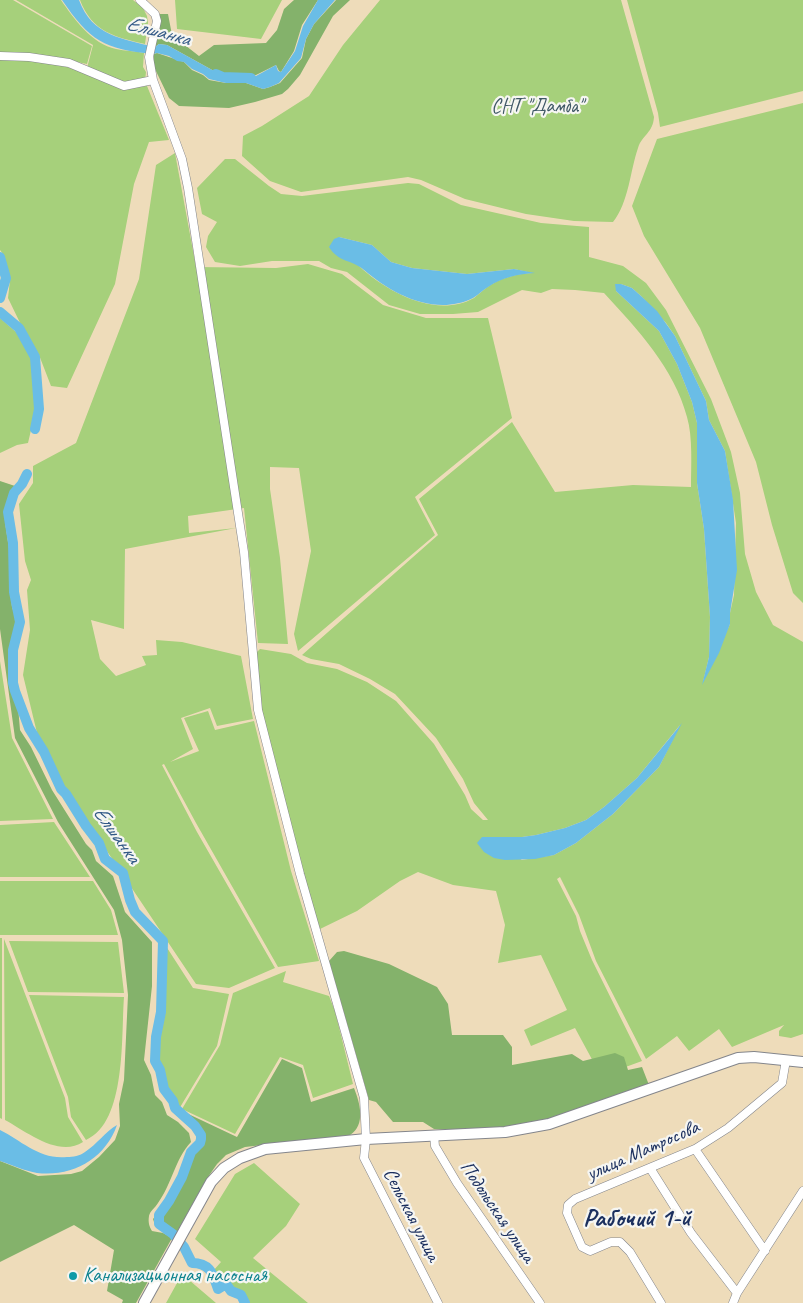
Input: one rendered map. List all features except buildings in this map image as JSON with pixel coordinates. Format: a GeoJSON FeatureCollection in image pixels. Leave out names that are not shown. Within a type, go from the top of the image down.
{"type":"FeatureCollection","features":[{"type":"Feature","properties":{"kind":"main road"},"geometry":{"type":"LineString","coordinates":[[144,1303],[211,1182],[224,1168],[240,1158],[265,1149],[366,1139],[505,1132],[549,1124],[738,1058],[754,1057],[803,1062]]}},
{"type":"Feature","properties":{"kind":"street","name":"Сельская улица"},"geometry":{"type":"LineString","coordinates":[[140,0],[154,14],[157,21],[150,57],[153,80],[182,159],[188,188],[244,552],[258,710],[302,883],[364,1098],[366,1139],[364,1158],[438,1303]]}},
{"type":"Feature","properties":{"kind":"street"},"geometry":{"type":"LineString","coordinates":[[0,56],[30,57],[69,63],[124,86],[153,80]]}},
{"type":"Feature","properties":{"kind":"street","name":"улица Матросова"},"geometry":{"type":"LineString","coordinates":[[661,1303],[630,1252],[620,1242],[611,1242],[590,1250],[582,1247],[567,1213],[568,1205],[575,1199],[695,1149],[728,1128],[782,1083],[786,1060]]}},
{"type":"Feature","properties":{"kind":"street","name":"Подольская улица"},"geometry":{"type":"LineString","coordinates":[[434,1136],[435,1146],[457,1184],[540,1303]]}},
{"type":"Feature","properties":{"kind":"street"},"geometry":{"type":"LineString","coordinates":[[695,1149],[765,1251]]}},
{"type":"Feature","properties":{"kind":"street"},"geometry":{"type":"LineString","coordinates":[[650,1168],[691,1232],[737,1293]]}},
{"type":"Feature","properties":{"kind":"street"},"geometry":{"type":"LineString","coordinates":[[733,1303],[737,1293],[803,1191]]}},
{"type":"Feature","properties":{"kind":"green space"},"geometry":{"type":"Polygon","coordinates":[[[0,0],[13,0],[92,46],[87,64],[62,59],[0,53],[0,0]]]}},
{"type":"Feature","properties":{"kind":"green space"},"geometry":{"type":"Polygon","coordinates":[[[16,0],[61,0],[84,30],[99,42],[116,49],[144,53],[145,81],[124,83],[87,68],[93,45],[16,0]]]}},
{"type":"Feature","properties":{"kind":"green space"},"geometry":{"type":"Polygon","coordinates":[[[80,0],[133,0],[143,8],[147,16],[145,44],[124,39],[98,26],[85,11],[80,0]]]}},
{"type":"Feature","properties":{"kind":"green space"},"geometry":{"type":"Polygon","coordinates":[[[175,0],[282,0],[261,39],[177,29],[175,0]]]}},
{"type":"Feature","properties":{"kind":"green space"},"geometry":{"type":"Polygon","coordinates":[[[294,0],[318,0],[302,25],[294,51],[281,72],[276,65],[256,75],[235,78],[223,76],[167,45],[159,44],[155,47],[160,14],[168,14],[172,35],[199,56],[214,45],[266,43],[277,30],[284,9],[294,0]]]}},
{"type":"Feature","properties":{"kind":"green space"},"geometry":{"type":"Polygon","coordinates":[[[336,0],[350,0],[333,16],[300,75],[282,94],[229,108],[179,106],[169,98],[154,67],[154,54],[157,53],[184,62],[192,70],[209,80],[226,83],[246,83],[263,89],[270,87],[280,83],[302,58],[306,39],[314,24],[336,0]]]}},
{"type":"Feature","properties":{"kind":"green space","name":"СНТ \"Дамба\""},"geometry":{"type":"Polygon","coordinates":[[[380,0],[621,0],[654,117],[652,127],[638,148],[623,205],[613,222],[574,221],[526,214],[465,199],[421,180],[408,177],[301,192],[270,181],[242,156],[243,136],[309,96],[343,45],[380,0]]]}},
{"type":"Feature","properties":{"kind":"green space"},"geometry":{"type":"Polygon","coordinates":[[[627,0],[803,0],[803,91],[660,127],[658,113],[627,0]]]}},
{"type":"Feature","properties":{"kind":"green space"},"geometry":{"type":"Polygon","coordinates":[[[0,59],[21,59],[62,65],[123,88],[147,86],[169,140],[149,142],[134,184],[115,284],[67,388],[51,386],[39,355],[23,329],[8,298],[10,280],[3,254],[0,250],[0,59]]]}},
{"type":"Feature","properties":{"kind":"green space"},"geometry":{"type":"Polygon","coordinates":[[[803,103],[803,603],[793,593],[772,525],[756,462],[700,328],[644,236],[632,206],[657,139],[803,103]]]}},
{"type":"Feature","properties":{"kind":"green space"},"geometry":{"type":"Polygon","coordinates":[[[175,153],[196,267],[276,268],[308,264],[342,274],[383,305],[426,318],[488,318],[512,418],[415,497],[435,535],[298,651],[294,634],[311,551],[299,468],[270,467],[270,489],[280,558],[288,644],[258,643],[244,508],[188,516],[189,533],[236,528],[125,549],[124,629],[91,620],[100,659],[116,676],[146,665],[142,656],[157,655],[156,640],[182,642],[241,656],[253,719],[217,726],[210,708],[181,718],[193,749],[170,762],[199,751],[184,718],[208,711],[215,730],[254,721],[291,871],[319,961],[278,967],[164,764],[162,765],[197,832],[275,968],[229,988],[196,984],[50,766],[38,737],[23,675],[30,630],[27,590],[31,580],[25,561],[19,504],[33,483],[33,466],[76,443],[139,279],[156,165],[175,153]]]}},
{"type":"Feature","properties":{"kind":"green space"},"geometry":{"type":"Polygon","coordinates":[[[225,159],[235,159],[281,194],[302,196],[408,183],[419,184],[461,205],[541,223],[589,227],[589,257],[623,266],[646,283],[666,310],[711,399],[731,452],[740,493],[745,554],[756,592],[773,625],[803,642],[803,1034],[791,1038],[779,1036],[779,1031],[784,1025],[732,1047],[719,1029],[689,1051],[677,1036],[646,1059],[596,961],[579,915],[560,877],[557,879],[576,916],[592,960],[642,1061],[601,1076],[575,1028],[531,1046],[524,1030],[567,1010],[541,955],[498,963],[505,925],[496,891],[453,885],[418,872],[400,881],[357,911],[320,929],[298,856],[261,708],[256,653],[260,649],[291,654],[307,663],[337,669],[367,682],[396,701],[434,744],[465,795],[471,809],[483,820],[488,820],[474,803],[463,779],[436,738],[395,694],[339,664],[311,659],[302,655],[438,535],[419,499],[512,422],[555,492],[633,485],[691,487],[689,425],[681,399],[664,366],[642,336],[604,293],[552,289],[541,293],[522,290],[478,312],[420,314],[389,305],[347,272],[331,268],[319,261],[272,261],[240,266],[215,262],[206,247],[208,236],[217,222],[202,214],[197,188],[225,159]],[[339,237],[356,263],[370,276],[398,293],[428,304],[444,306],[459,304],[474,298],[486,288],[502,279],[532,273],[514,269],[467,274],[412,268],[391,262],[372,245],[339,237]],[[621,284],[616,291],[659,331],[677,364],[692,402],[697,423],[697,483],[704,529],[710,617],[709,657],[703,682],[730,624],[730,613],[734,595],[736,523],[725,451],[709,420],[706,401],[675,336],[666,323],[632,288],[621,284]],[[680,725],[637,778],[586,820],[565,828],[522,837],[482,837],[522,860],[554,855],[576,843],[613,814],[659,767],[680,725]]]}},
{"type":"Feature","properties":{"kind":"green space"},"geometry":{"type":"Polygon","coordinates":[[[0,318],[16,332],[30,355],[33,366],[35,413],[28,443],[17,445],[0,453],[0,318]]]}},
{"type":"Feature","properties":{"kind":"green space"},"geometry":{"type":"Polygon","coordinates":[[[0,481],[18,487],[9,496],[5,522],[11,562],[9,577],[12,607],[17,622],[17,631],[11,654],[11,688],[18,706],[20,730],[31,747],[52,790],[86,844],[92,850],[96,861],[113,876],[125,912],[152,942],[152,986],[144,1060],[151,1075],[155,1095],[162,1102],[167,1115],[178,1122],[189,1133],[191,1142],[181,1156],[163,1196],[151,1211],[149,1226],[152,1231],[163,1233],[172,1238],[136,1303],[122,1303],[123,1300],[107,1291],[114,1250],[74,1225],[0,1262],[0,1161],[38,1176],[71,1174],[82,1171],[115,1140],[120,1126],[119,1104],[124,1080],[128,995],[122,940],[114,910],[58,822],[15,738],[0,629],[0,481]]]}},
{"type":"Feature","properties":{"kind":"green space"},"geometry":{"type":"Polygon","coordinates":[[[0,661],[12,738],[53,819],[0,821],[0,661]]]}},
{"type":"Feature","properties":{"kind":"green space"},"geometry":{"type":"Polygon","coordinates":[[[54,822],[90,877],[0,877],[0,825],[54,822]]]}},
{"type":"Feature","properties":{"kind":"green space"},"geometry":{"type":"Polygon","coordinates":[[[0,881],[93,881],[111,910],[118,935],[0,935],[0,881]]]}},
{"type":"Feature","properties":{"kind":"green space"},"geometry":{"type":"Polygon","coordinates":[[[0,938],[2,938],[2,1119],[0,1118],[0,938]]]}},
{"type":"Feature","properties":{"kind":"green space"},"geometry":{"type":"Polygon","coordinates":[[[4,939],[65,1098],[68,1117],[83,1142],[74,1146],[64,1147],[43,1142],[5,1120],[4,939]]]}},
{"type":"Feature","properties":{"kind":"green space"},"geometry":{"type":"Polygon","coordinates":[[[162,940],[193,988],[229,994],[217,1046],[179,1109],[174,1112],[155,1069],[152,1047],[156,1023],[162,940]]]}},
{"type":"Feature","properties":{"kind":"green space"},"geometry":{"type":"Polygon","coordinates":[[[9,941],[118,942],[124,993],[28,992],[9,941]]]}},
{"type":"Feature","properties":{"kind":"green space"},"geometry":{"type":"Polygon","coordinates":[[[344,951],[389,964],[437,987],[448,1004],[452,1035],[503,1035],[512,1047],[512,1065],[572,1054],[583,1061],[615,1053],[624,1057],[628,1070],[642,1067],[649,1085],[552,1119],[513,1127],[455,1130],[434,1129],[423,1122],[393,1122],[376,1102],[369,1100],[329,961],[337,952],[344,951]]]}},
{"type":"Feature","properties":{"kind":"green space"},"geometry":{"type":"Polygon","coordinates":[[[286,971],[283,982],[329,996],[335,1011],[353,1084],[313,1098],[303,1065],[280,1057],[235,1134],[182,1109],[220,1045],[233,993],[286,971]]]}},
{"type":"Feature","properties":{"kind":"green space"},"geometry":{"type":"Polygon","coordinates":[[[29,995],[124,997],[121,1054],[115,1097],[109,1115],[99,1130],[86,1140],[71,1117],[68,1097],[29,995]]]}},
{"type":"Feature","properties":{"kind":"green space"},"geometry":{"type":"Polygon","coordinates":[[[282,1059],[302,1068],[311,1102],[354,1088],[360,1107],[360,1120],[355,1131],[350,1135],[245,1147],[226,1155],[206,1180],[177,1232],[155,1225],[153,1219],[164,1205],[177,1182],[188,1154],[195,1147],[198,1138],[191,1126],[177,1113],[182,1111],[237,1137],[282,1059]]]}},
{"type":"Feature","properties":{"kind":"green space"},"geometry":{"type":"Polygon","coordinates":[[[254,1163],[300,1204],[286,1226],[253,1258],[308,1303],[247,1303],[242,1294],[213,1271],[221,1262],[195,1239],[235,1174],[254,1163]]]}},
{"type":"Feature","properties":{"kind":"green space"},"geometry":{"type":"Polygon","coordinates":[[[182,1274],[216,1303],[166,1303],[182,1274]]]}},
{"type":"Feature","properties":{"kind":"water"},"geometry":{"type":"Polygon","coordinates":[[[62,0],[79,0],[92,21],[100,29],[110,34],[155,47],[159,44],[167,45],[223,76],[235,78],[256,76],[276,65],[278,71],[281,72],[295,51],[303,26],[318,0],[335,0],[314,24],[306,39],[301,58],[279,83],[263,89],[246,83],[226,83],[209,79],[184,62],[177,61],[169,56],[157,53],[136,52],[110,46],[90,34],[62,0]]]}},
{"type":"Feature","properties":{"kind":"water"},"geometry":{"type":"Polygon","coordinates":[[[339,237],[372,245],[391,262],[412,268],[467,274],[514,269],[535,273],[505,278],[473,298],[459,303],[429,304],[401,294],[359,267],[337,256],[329,247],[334,239],[339,237]]]}},
{"type":"Feature","properties":{"kind":"water"},"geometry":{"type":"Polygon","coordinates":[[[615,284],[632,288],[657,311],[675,336],[706,401],[709,420],[725,451],[733,500],[737,570],[730,624],[719,653],[702,685],[709,657],[710,617],[704,529],[697,483],[697,423],[692,402],[677,364],[659,331],[616,291],[615,284]]]}},
{"type":"Feature","properties":{"kind":"water"},"geometry":{"type":"Polygon","coordinates":[[[682,723],[659,767],[613,814],[576,843],[554,855],[535,859],[505,860],[494,858],[484,852],[477,843],[482,837],[536,835],[565,828],[586,820],[637,778],[682,723]]]}},
{"type":"Feature","properties":{"kind":"water"},"geometry":{"type":"Polygon","coordinates":[[[117,1125],[105,1147],[96,1156],[75,1169],[63,1172],[37,1173],[0,1161],[0,1130],[40,1153],[48,1156],[69,1157],[83,1153],[117,1125]]]}},
{"type":"Feature","properties":{"kind":"waterway","name":"Елшанка"},"geometry":{"type":"LineString","coordinates":[[216,74],[223,77],[251,78]]}},
{"type":"Feature","properties":{"kind":"waterway","name":"Елшанка"},"geometry":{"type":"LineString","coordinates":[[0,257],[6,278],[0,298]]}},
{"type":"Feature","properties":{"kind":"waterway","name":"Елшанка"},"geometry":{"type":"LineString","coordinates":[[0,312],[19,328],[35,357],[39,409],[35,429]]}},
{"type":"Feature","properties":{"kind":"waterway","name":"Елшанка"},"geometry":{"type":"LineString","coordinates":[[27,474],[22,484],[14,493],[8,512],[13,543],[14,592],[20,622],[13,650],[13,683],[15,691],[29,728],[44,752],[61,789],[99,843],[105,859],[123,873],[135,912],[163,941],[161,1012],[156,1037],[155,1061],[160,1070],[164,1089],[173,1101],[175,1108],[195,1126],[201,1135],[201,1139],[200,1143],[191,1152],[182,1177],[159,1215],[159,1224],[173,1234],[184,1247],[192,1263],[203,1265],[210,1271],[218,1289],[226,1284],[231,1291],[241,1295],[245,1303]]}},
{"type":"Feature","properties":{"kind":"place","name":"Канализационная насосная"},"geometry":{"type":"Point","coordinates":[73,1276]}},
{"type":"Feature","properties":{"kind":"district","name":"Рабочий 1‑й"},"geometry":{"type":"Point","coordinates":[637,1219]}}]}
